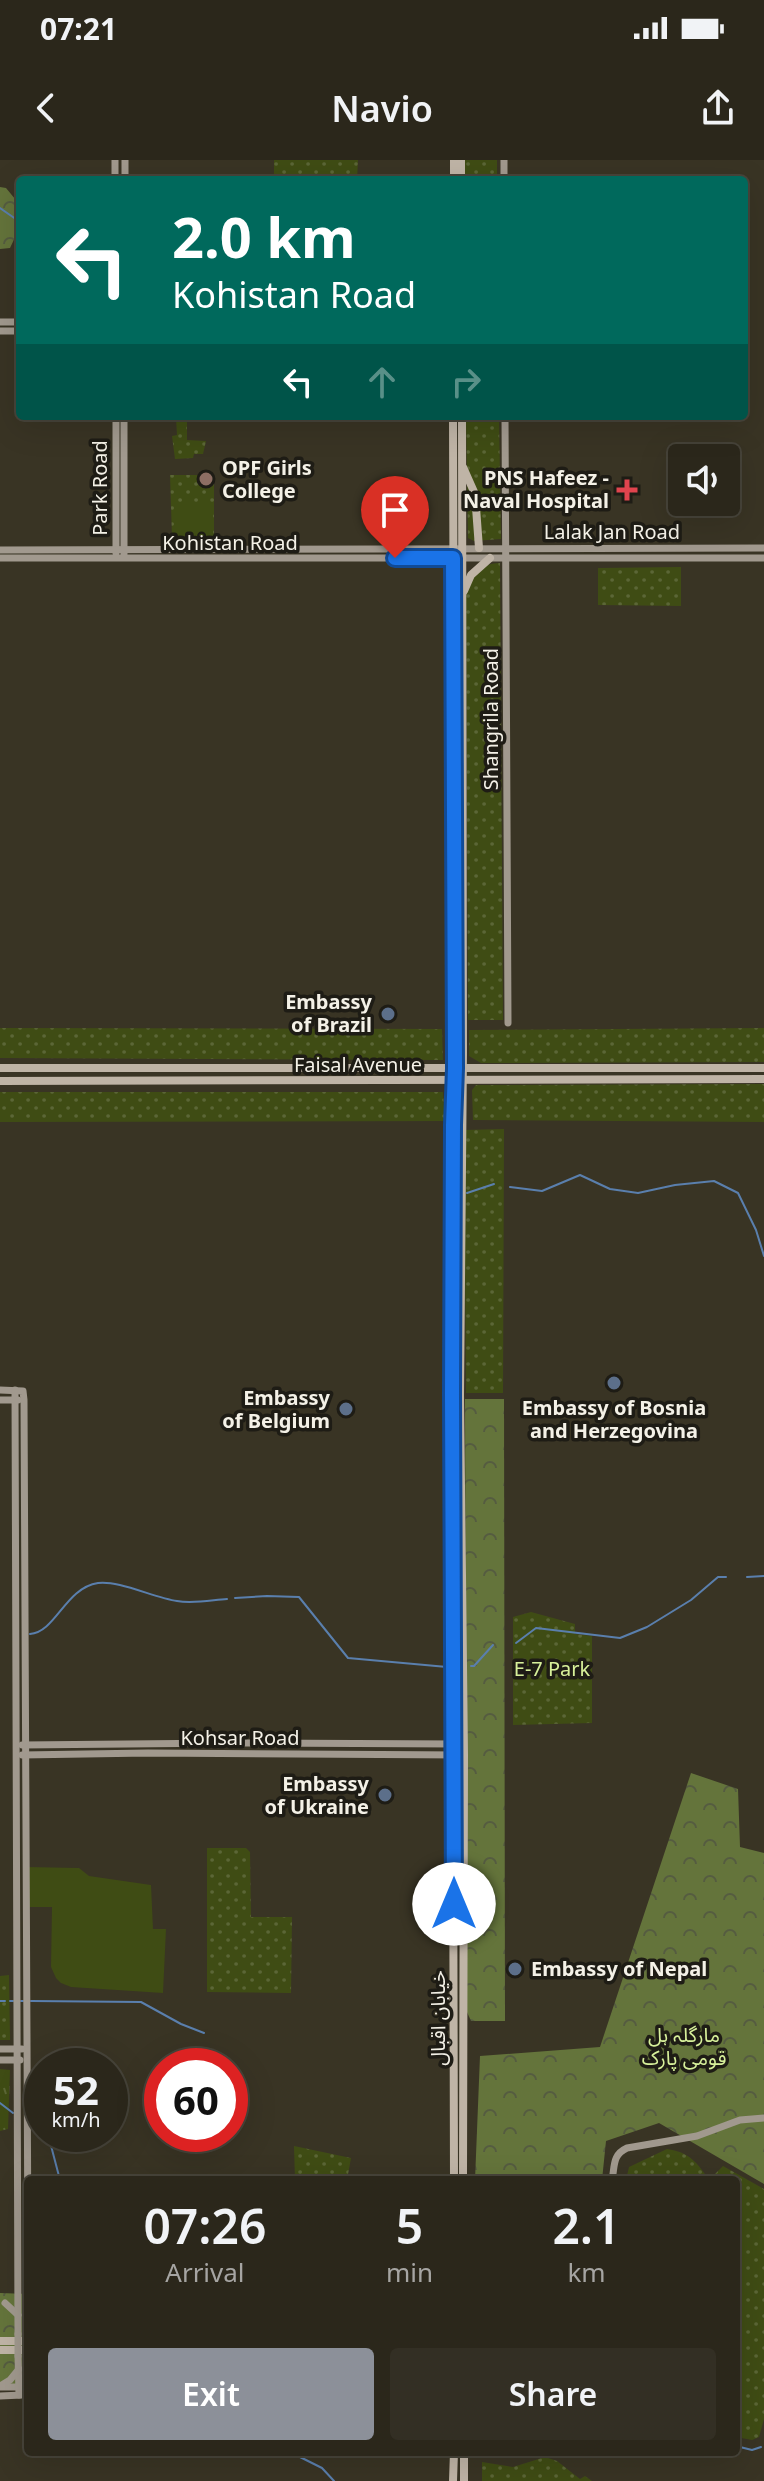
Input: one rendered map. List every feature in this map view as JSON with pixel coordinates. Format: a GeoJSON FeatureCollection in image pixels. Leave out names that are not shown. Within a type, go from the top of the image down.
{"type":"FeatureCollection","features":[{"type":"Feature","properties":{"kind":"main road","name":"خیابان اقبال"},"geometry":{"type":"LineString","coordinates":[[453,420],[457,553],[459,1080],[452,1395],[453,1744],[459,1755],[463,2176]]}},
{"type":"Feature","properties":{"kind":"main road","name":"خیابان اقبال"},"geometry":{"type":"LineString","coordinates":[[459,1051],[461,599],[457,553],[462,420]]}},
{"type":"Feature","properties":{"kind":"main road"},"geometry":{"type":"LineString","coordinates":[[462,466],[475,494],[479,548]]}},
{"type":"Feature","properties":{"kind":"main road"},"geometry":{"type":"LineString","coordinates":[[461,599],[471,575],[490,558]]}},
{"type":"Feature","properties":{"kind":"main road"},"geometry":{"type":"LineString","coordinates":[[429,1068],[447,1063],[459,1051],[470,1062],[481,1067]]}},
{"type":"Feature","properties":{"kind":"main road","name":"Faisal Avenue"},"geometry":{"type":"LineString","coordinates":[[0,1068],[764,1068]]}},
{"type":"Feature","properties":{"kind":"main road","name":"Faisal Avenue"},"geometry":{"type":"LineString","coordinates":[[0,1081],[764,1079]]}},
{"type":"Feature","properties":{"kind":"main road"},"geometry":{"type":"LineString","coordinates":[[427,1081],[447,1086],[458,1103],[469,1085],[482,1080]]}},
{"type":"Feature","properties":{"kind":"main road","name":"خیابان اقبال"},"geometry":{"type":"LineString","coordinates":[[454,2176],[459,1755],[464,1744],[458,1103]]}},
{"type":"Feature","properties":{"kind":"main road"},"geometry":{"type":"LineString","coordinates":[[0,2341],[24,2338]]}},
{"type":"Feature","properties":{"kind":"main road"},"geometry":{"type":"LineString","coordinates":[[0,2350],[24,2354]]}},
{"type":"Feature","properties":{"kind":"main road"},"geometry":{"type":"LineString","coordinates":[[453,2481],[454,2456]]}},
{"type":"Feature","properties":{"kind":"main road"},"geometry":{"type":"LineString","coordinates":[[464,2456],[464,2481]]}},
{"type":"Feature","properties":{"kind":"street","name":"Park Road"},"geometry":{"type":"LineString","coordinates":[[116,420],[120,549]]}},
{"type":"Feature","properties":{"kind":"street","name":"Park Road"},"geometry":{"type":"LineString","coordinates":[[120,559],[124,420]]}},
{"type":"Feature","properties":{"kind":"street","name":"Shangrila Road"},"geometry":{"type":"LineString","coordinates":[[505,420],[508,1023]]}},
{"type":"Feature","properties":{"kind":"street","name":"Lalak Jan Road"},"geometry":{"type":"LineString","coordinates":[[457,553],[479,548],[506,553],[764,558]]}},
{"type":"Feature","properties":{"kind":"street","name":"Lalak Jan Road"},"geometry":{"type":"LineString","coordinates":[[457,553],[490,558],[506,553],[764,548]]}},
{"type":"Feature","properties":{"kind":"street","name":"Kohistan Road"},"geometry":{"type":"LineString","coordinates":[[0,550],[457,553]]}},
{"type":"Feature","properties":{"kind":"street"},"geometry":{"type":"LineString","coordinates":[[49,550],[49,559]]}},
{"type":"Feature","properties":{"kind":"street"},"geometry":{"type":"LineString","coordinates":[[65,550],[65,559]]}},
{"type":"Feature","properties":{"kind":"street","name":"Kohistan Road"},"geometry":{"type":"LineString","coordinates":[[0,558],[457,553]]}},
{"type":"Feature","properties":{"kind":"street"},"geometry":{"type":"LineString","coordinates":[[0,1390],[23,1391],[19,1400],[17,2060],[18,2334],[24,2351]]}},
{"type":"Feature","properties":{"kind":"street"},"geometry":{"type":"LineString","coordinates":[[0,1400],[19,1400]]}},
{"type":"Feature","properties":{"kind":"street","name":"Kohsar Road"},"geometry":{"type":"LineString","coordinates":[[20,1750],[218,1743],[464,1744]]}},
{"type":"Feature","properties":{"kind":"street"},"geometry":{"type":"LineString","coordinates":[[20,1750],[27,2048]]}},
{"type":"Feature","properties":{"kind":"street","name":"Kohsar Road"},"geometry":{"type":"LineString","coordinates":[[20,1750],[459,1755]]}},
{"type":"Feature","properties":{"kind":"street"},"geometry":{"type":"LineString","coordinates":[[0,2049],[24,2049]]}},
{"type":"Feature","properties":{"kind":"street"},"geometry":{"type":"LineString","coordinates":[[0,2060],[24,2060]]}},
{"type":"Feature","properties":{"kind":"street"},"geometry":{"type":"LineString","coordinates":[[612,2176],[614,2159],[627,2148],[697,2136],[735,2121],[764,2118]]}},
{"type":"Feature","properties":{"kind":"street"},"geometry":{"type":"LineString","coordinates":[[27,2152],[28,2176]]}},
{"type":"Feature","properties":{"kind":"street"},"geometry":{"type":"LineString","coordinates":[[5,2303],[18,2315]]}},
{"type":"Feature","properties":{"kind":"street"},"geometry":{"type":"LineString","coordinates":[[0,2386],[24,2370]]}},
{"type":"Feature","properties":{"kind":"street"},"geometry":{"type":"LineString","coordinates":[[0,2386],[24,2391]]}},
{"type":"Feature","properties":{"kind":"street"},"geometry":{"type":"LineString","coordinates":[[0,2396],[24,2391]]}},
{"type":"Feature","properties":{"kind":"green space"},"geometry":{"type":"Polygon","coordinates":[[[274,160],[358,160],[357,176],[274,176],[274,160]]]}},
{"type":"Feature","properties":{"kind":"green space"},"geometry":{"type":"Polygon","coordinates":[[[465,160],[497,160],[497,176],[465,176],[465,160]]]}},
{"type":"Feature","properties":{"kind":"green space"},"geometry":{"type":"Polygon","coordinates":[[[0,187],[6,188],[16,200],[16,235],[10,248],[0,249],[0,187]]]}},
{"type":"Feature","properties":{"kind":"green space"},"geometry":{"type":"Polygon","coordinates":[[[176,420],[187,420],[187,440],[206,441],[203,454],[175,459],[172,436],[177,435],[176,420]]]}},
{"type":"Feature","properties":{"kind":"green space"},"geometry":{"type":"Polygon","coordinates":[[[466,420],[499,420],[501,539],[474,541],[468,538],[466,420]]]}},
{"type":"Feature","properties":{"kind":"green space"},"geometry":{"type":"Polygon","coordinates":[[[170,475],[214,475],[214,537],[172,537],[170,475]]]}},
{"type":"Feature","properties":{"kind":"green space"},"geometry":{"type":"Polygon","coordinates":[[[176,505],[213,505],[213,535],[176,535],[176,505]]]}},
{"type":"Feature","properties":{"kind":"green space"},"geometry":{"type":"Polygon","coordinates":[[[500,563],[503,1020],[468,1020],[466,595],[481,568],[500,563]]]}},
{"type":"Feature","properties":{"kind":"green space"},"geometry":{"type":"Polygon","coordinates":[[[681,567],[681,606],[598,605],[598,568],[681,567]]]}},
{"type":"Feature","properties":{"kind":"green space"},"geometry":{"type":"Polygon","coordinates":[[[0,1028],[442,1029],[443,1060],[0,1058],[0,1028]]]}},
{"type":"Feature","properties":{"kind":"green space"},"geometry":{"type":"Polygon","coordinates":[[[764,1028],[764,1062],[481,1063],[469,1056],[469,1030],[764,1028]]]}},
{"type":"Feature","properties":{"kind":"green space"},"geometry":{"type":"Polygon","coordinates":[[[764,1084],[764,1122],[473,1120],[472,1090],[476,1085],[764,1084]]]}},
{"type":"Feature","properties":{"kind":"green space"},"geometry":{"type":"Polygon","coordinates":[[[0,1092],[443,1092],[445,1121],[0,1122],[0,1092]]]}},
{"type":"Feature","properties":{"kind":"green space"},"geometry":{"type":"Polygon","coordinates":[[[504,1129],[503,1393],[466,1393],[464,1130],[504,1129]]]}},
{"type":"Feature","properties":{"kind":"green space"},"geometry":{"type":"Polygon","coordinates":[[[465,1399],[504,1399],[505,2021],[471,2021],[467,2012],[465,1399]]]}},
{"type":"Feature","properties":{"kind":"green space","name":"E-7 Park"},"geometry":{"type":"Polygon","coordinates":[[[531,1612],[575,1624],[575,1634],[592,1636],[592,1723],[513,1725],[513,1617],[531,1612]]]}},
{"type":"Feature","properties":{"kind":"green space","name":"مارگلہ ہل قومی پارک"},"geometry":{"type":"Polygon","coordinates":[[[691,1773],[738,1789],[740,1847],[764,1853],[764,2184],[659,2123],[606,2141],[602,2176],[475,2176],[480,2056],[600,2047],[691,1773]]]}},
{"type":"Feature","properties":{"kind":"green space"},"geometry":{"type":"Polygon","coordinates":[[[207,1848],[246,1848],[250,1852],[251,1917],[292,1917],[291,1993],[207,1992],[207,1848]]]}},
{"type":"Feature","properties":{"kind":"green space"},"geometry":{"type":"Polygon","coordinates":[[[26,1867],[79,1868],[89,1876],[151,1885],[153,1929],[166,1929],[163,1993],[71,1987],[61,1983],[51,1967],[52,1907],[26,1907],[26,1867]]]}},
{"type":"Feature","properties":{"kind":"green space"},"geometry":{"type":"Polygon","coordinates":[[[9,1975],[10,2040],[0,2040],[0,1976],[9,1975]]]}},
{"type":"Feature","properties":{"kind":"green space"},"geometry":{"type":"Polygon","coordinates":[[[0,2069],[10,2070],[8,2129],[0,2131],[0,2069]]]}},
{"type":"Feature","properties":{"kind":"green space"},"geometry":{"type":"Polygon","coordinates":[[[294,2146],[351,2158],[348,2176],[295,2176],[294,2146]]]}},
{"type":"Feature","properties":{"kind":"green space"},"geometry":{"type":"Polygon","coordinates":[[[667,2149],[692,2159],[706,2176],[627,2176],[629,2167],[667,2149]]]}},
{"type":"Feature","properties":{"kind":"green space"},"geometry":{"type":"Polygon","coordinates":[[[723,2166],[764,2189],[764,2419],[759,2437],[752,2440],[740,2438],[740,2176],[713,2176],[723,2166]]]}},
{"type":"Feature","properties":{"kind":"green space"},"geometry":{"type":"Polygon","coordinates":[[[0,2293],[24,2294],[24,2389],[0,2389],[0,2293]]]}},
{"type":"Feature","properties":{"kind":"green space"},"geometry":{"type":"Polygon","coordinates":[[[545,2457],[557,2461],[580,2479],[585,2476],[592,2481],[482,2481],[482,2462],[513,2467],[545,2457]]]}},
{"type":"Feature","properties":{"kind":"waterway"},"geometry":{"type":"LineString","coordinates":[[0,208],[16,219]]}},
{"type":"Feature","properties":{"kind":"waterway"},"geometry":{"type":"LineString","coordinates":[[510,1187],[542,1191],[580,1175],[610,1189],[638,1193],[714,1181],[738,1193],[756,1230],[764,1256]]}},
{"type":"Feature","properties":{"kind":"waterway"},"geometry":{"type":"LineString","coordinates":[[467,1193],[494,1184]]}},
{"type":"Feature","properties":{"kind":"waterway"},"geometry":{"type":"LineString","coordinates":[[747,1577],[764,1576]]}},
{"type":"Feature","properties":{"kind":"waterway"},"geometry":{"type":"LineString","coordinates":[[516,1643],[536,1628],[620,1638],[647,1627],[691,1600],[718,1577],[726,1577]]}},
{"type":"Feature","properties":{"kind":"waterway"},"geometry":{"type":"LineString","coordinates":[[30,1634],[47,1626],[77,1593],[98,1583],[116,1584],[183,1602],[227,1599]]}},
{"type":"Feature","properties":{"kind":"waterway"},"geometry":{"type":"LineString","coordinates":[[235,1598],[299,1597],[348,1658],[447,1667]]}},
{"type":"Feature","properties":{"kind":"waterway"},"geometry":{"type":"LineString","coordinates":[[471,1666],[493,1645]]}},
{"type":"Feature","properties":{"kind":"waterway"},"geometry":{"type":"LineString","coordinates":[[0,2001],[5,2001]]}},
{"type":"Feature","properties":{"kind":"waterway"},"geometry":{"type":"LineString","coordinates":[[31,2001],[141,2002],[204,2033]]}},
{"type":"Feature","properties":{"kind":"waterway"},"geometry":{"type":"LineString","coordinates":[[0,2103],[13,2113]]}},
{"type":"Feature","properties":{"kind":"waterway"},"geometry":{"type":"LineString","coordinates":[[53,2152],[59,2176]]}},
{"type":"Feature","properties":{"kind":"waterway"},"geometry":{"type":"LineString","coordinates":[[740,2447],[752,2450],[761,2447]]}},
{"type":"Feature","properties":{"kind":"waterway"},"geometry":{"type":"LineString","coordinates":[[298,2456],[322,2468],[334,2481]]}},
{"type":"Feature","properties":{"kind":"waterway"},"geometry":{"type":"LineString","coordinates":[[631,2456],[653,2456]]}},
{"type":"Feature","properties":{"kind":"place","name":"OPF Girls College"},"geometry":{"type":"Point","coordinates":[206,479]}},
{"type":"Feature","properties":{"kind":"place","name":"PNS Hafeez - Naval Hospital"},"geometry":{"type":"Point","coordinates":[627,490]}},
{"type":"Feature","properties":{"kind":"place","name":"Embassy of Brazil"},"geometry":{"type":"Point","coordinates":[388,1014]}},
{"type":"Feature","properties":{"kind":"place","name":"Embassy of Bosnia and Herzegovina"},"geometry":{"type":"Point","coordinates":[614,1383]}},
{"type":"Feature","properties":{"kind":"place","name":"Embassy of Belgium"},"geometry":{"type":"Point","coordinates":[346,1409]}},
{"type":"Feature","properties":{"kind":"place","name":"Embassy of Ukraine"},"geometry":{"type":"Point","coordinates":[385,1795]}},
{"type":"Feature","properties":{"kind":"place","name":"Embassy of Nepal"},"geometry":{"type":"Point","coordinates":[515,1969]}},
{"type":"Feature","properties":{"kind":"route"},"geometry":{"type":"LineString","coordinates":[[395,558],[453,558],[454,1904]]}}]}
